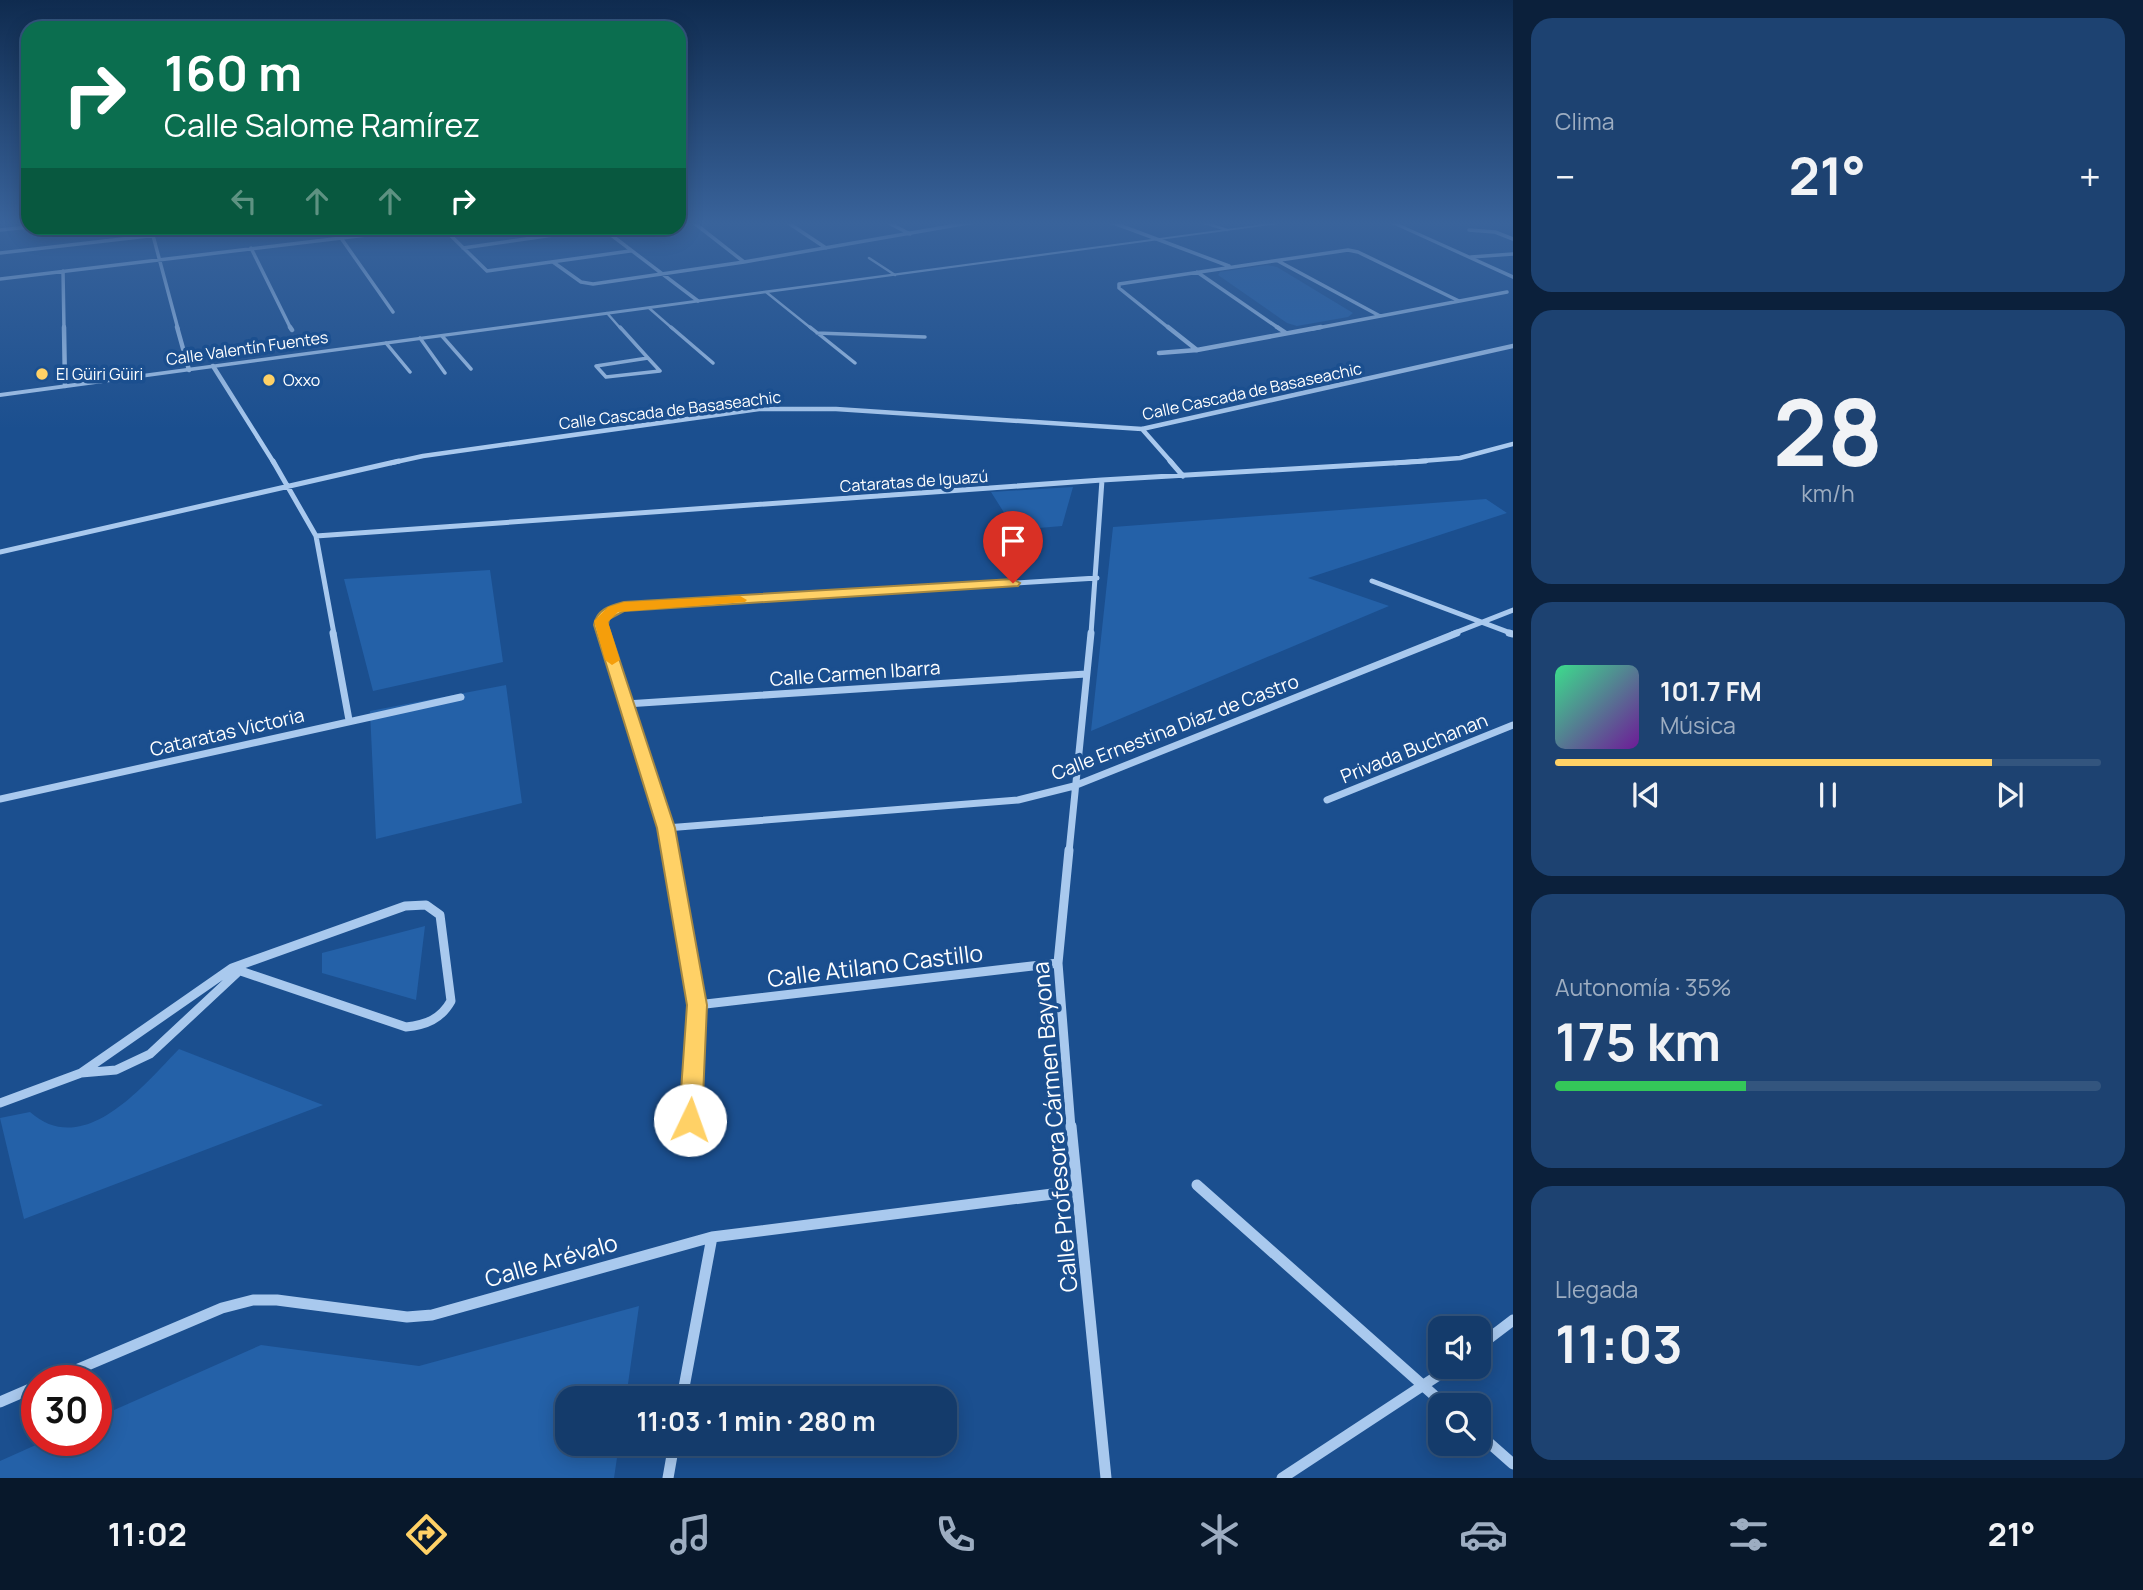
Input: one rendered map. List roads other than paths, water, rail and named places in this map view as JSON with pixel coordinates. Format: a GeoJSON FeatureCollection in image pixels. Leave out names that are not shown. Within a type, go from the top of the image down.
{"type":"FeatureCollection","features":[{"type":"Feature","properties":{"kind":"street"},"geometry":{"type":"LineString","coordinates":[[63,291],[65,386]]}},
{"type":"Feature","properties":{"kind":"street"},"geometry":{"type":"LineString","coordinates":[[169,291],[189,369]]}},
{"type":"Feature","properties":{"kind":"street"},"geometry":{"type":"LineString","coordinates":[[272,291],[292,330]]}},
{"type":"Feature","properties":{"kind":"street"},"geometry":{"type":"LineString","coordinates":[[378,291],[393,312]]}},
{"type":"Feature","properties":{"kind":"street"},"geometry":{"type":"LineString","coordinates":[[684,291],[698,301]]}},
{"type":"Feature","properties":{"kind":"street","name":"Calle Valentín Fuentes"},"geometry":{"type":"LineString","coordinates":[[0,395],[774,291]]}},
{"type":"Feature","properties":{"kind":"street"},"geometry":{"type":"LineString","coordinates":[[1123,291],[1197,350]]}},
{"type":"Feature","properties":{"kind":"street"},"geometry":{"type":"LineString","coordinates":[[1224,291],[1286,333]]}},
{"type":"Feature","properties":{"kind":"street"},"geometry":{"type":"LineString","coordinates":[[1333,291],[1380,316]]}},
{"type":"Feature","properties":{"kind":"street"},"geometry":{"type":"LineString","coordinates":[[1438,291],[1459,301]]}},
{"type":"Feature","properties":{"kind":"street"},"geometry":{"type":"LineString","coordinates":[[1159,353],[1197,350],[1507,292]]}},
{"type":"Feature","properties":{"kind":"street","name":"Calle Cascada de Basaseachic"},"geometry":{"type":"LineString","coordinates":[[0,552],[423,456],[758,409],[836,409],[1142,429],[1513,346]]}},
{"type":"Feature","properties":{"kind":"street"},"geometry":{"type":"LineString","coordinates":[[213,366],[290,488],[316,536],[349,720]]}},
{"type":"Feature","properties":{"kind":"street"},"geometry":{"type":"LineString","coordinates":[[1142,429],[1183,475]]}},
{"type":"Feature","properties":{"kind":"street","name":"Cataratas de Iguazú"},"geometry":{"type":"LineString","coordinates":[[316,536],[1102,480],[1434,461],[1460,458],[1513,444]]}},
{"type":"Feature","properties":{"kind":"street","name":"Calle Profesora Cármen Bayona"},"geometry":{"type":"LineString","coordinates":[[1102,480],[1097,578],[1058,963],[1076,1191],[1106,1478]]}},
{"type":"Feature","properties":{"kind":"street"},"geometry":{"type":"LineString","coordinates":[[690,1120],[697,1005],[666,828],[601,625],[603,617],[624,607],[1097,578]]}},
{"type":"Feature","properties":{"kind":"street"},"geometry":{"type":"LineString","coordinates":[[1372,581],[1513,634]]}},
{"type":"Feature","properties":{"kind":"street","name":"Calle Ernestina Díaz de Castro"},"geometry":{"type":"LineString","coordinates":[[666,828],[1018,800],[1074,786],[1513,610]]}},
{"type":"Feature","properties":{"kind":"street","name":"Calle Carmen Ibarra"},"geometry":{"type":"LineString","coordinates":[[626,704],[1086,674]]}},
{"type":"Feature","properties":{"kind":"street","name":"Cataratas Victoria"},"geometry":{"type":"LineString","coordinates":[[0,799],[461,697]]}},
{"type":"Feature","properties":{"kind":"street","name":"Privada Buchanan"},"geometry":{"type":"LineString","coordinates":[[1327,800],[1513,725]]}},
{"type":"Feature","properties":{"kind":"street"},"geometry":{"type":"LineString","coordinates":[[0,1102],[81,1073],[235,969],[405,906],[426,905],[437,911],[442,920],[451,1001],[446,1010],[433,1020],[406,1027],[235,969]]}},
{"type":"Feature","properties":{"kind":"street","name":"Calle Atilano Castillo"},"geometry":{"type":"LineString","coordinates":[[697,1005],[1058,963]]}},
{"type":"Feature","properties":{"kind":"street"},"geometry":{"type":"LineString","coordinates":[[81,1073],[116,1070],[150,1054],[235,969]]}},
{"type":"Feature","properties":{"kind":"street"},"geometry":{"type":"LineString","coordinates":[[1197,1185],[1431,1393]]}},
{"type":"Feature","properties":{"kind":"street","name":"Calle Arévalo"},"geometry":{"type":"LineString","coordinates":[[88,1365],[222,1308],[253,1300],[277,1300],[407,1317],[432,1315],[712,1237],[1076,1191]]}},
{"type":"Feature","properties":{"kind":"street"},"geometry":{"type":"LineString","coordinates":[[684,1386],[712,1237]]}},
{"type":"Feature","properties":{"kind":"street"},"geometry":{"type":"LineString","coordinates":[[1491,1337],[1513,1320]]}},
{"type":"Feature","properties":{"kind":"street"},"geometry":{"type":"LineString","coordinates":[[1282,1478],[1435,1379]]}},
{"type":"Feature","properties":{"kind":"street"},"geometry":{"type":"LineString","coordinates":[[0,1402],[21,1393]]}},
{"type":"Feature","properties":{"kind":"street"},"geometry":{"type":"LineString","coordinates":[[1491,1445],[1513,1464]]}},
{"type":"Feature","properties":{"kind":"street"},"geometry":{"type":"LineString","coordinates":[[668,1478],[672,1456]]}},
{"type":"Feature","properties":{"kind":"lane"},"geometry":{"type":"LineString","coordinates":[[766,292],[855,363]]}},
{"type":"Feature","properties":{"kind":"lane"},"geometry":{"type":"LineString","coordinates":[[649,308],[713,363]]}},
{"type":"Feature","properties":{"kind":"lane"},"geometry":{"type":"LineString","coordinates":[[607,313],[650,358],[660,370],[606,377],[596,366],[650,358]]}},
{"type":"Feature","properties":{"kind":"lane"},"geometry":{"type":"LineString","coordinates":[[817,333],[925,337]]}},
{"type":"Feature","properties":{"kind":"lane"},"geometry":{"type":"LineString","coordinates":[[442,335],[471,369]]}},
{"type":"Feature","properties":{"kind":"lane"},"geometry":{"type":"LineString","coordinates":[[420,338],[445,373]]}},
{"type":"Feature","properties":{"kind":"lane"},"geometry":{"type":"LineString","coordinates":[[386,343],[410,372]]}},
{"type":"Feature","properties":{"kind":"place","name":"El Güiri Güiri"},"geometry":{"type":"Point","coordinates":[42,374]}},
{"type":"Feature","properties":{"kind":"place","name":"Oxxo"},"geometry":{"type":"Point","coordinates":[269,380]}}]}
